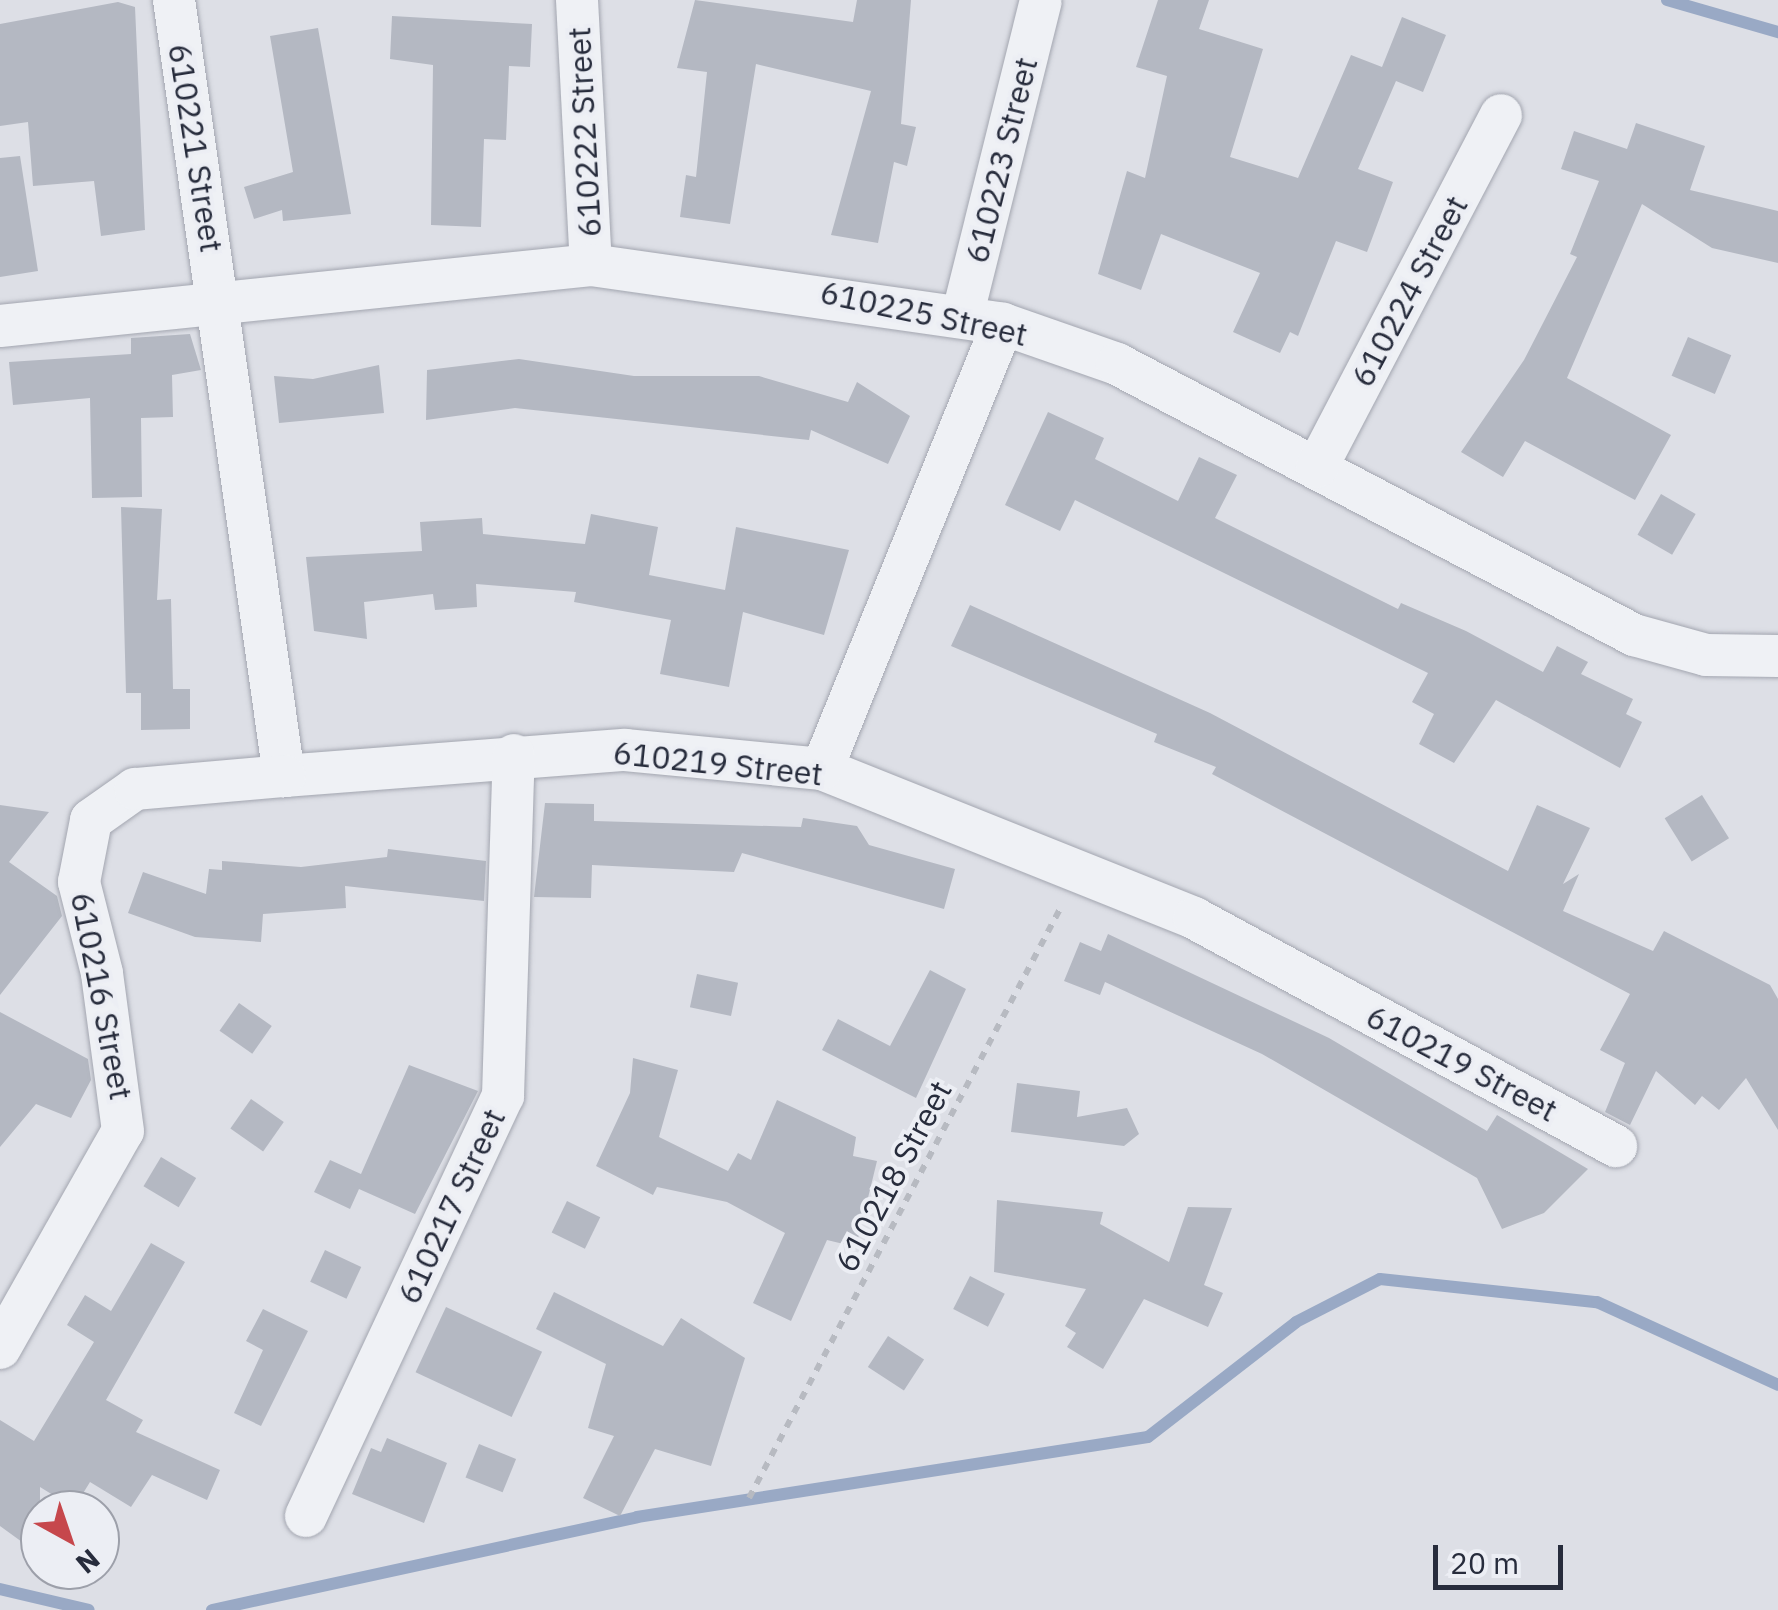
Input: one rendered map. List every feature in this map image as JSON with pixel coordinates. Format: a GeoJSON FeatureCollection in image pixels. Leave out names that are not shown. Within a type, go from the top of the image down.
{"type":"FeatureCollection","features":[{"type":"Feature","properties":{"kind":"street","name":"610221 Street"},"geometry":{"type":"LineString","coordinates":[[174,0],[218,296]]}},
{"type":"Feature","properties":{"kind":"street","name":"610222 Street"},"geometry":{"type":"LineString","coordinates":[[576,0],[591,265]]}},
{"type":"Feature","properties":{"kind":"street","name":"610223 Street"},"geometry":{"type":"LineString","coordinates":[[962,317],[1040,4]]}},
{"type":"Feature","properties":{"kind":"street","name":"610224 Street"},"geometry":{"type":"LineString","coordinates":[[1317,467],[1502,115]]}},
{"type":"Feature","properties":{"kind":"street","name":"610225 Street"},"geometry":{"type":"LineString","coordinates":[[0,326],[218,296],[591,265],[1003,324],[1117,364],[1634,635],[1706,654],[1778,656]]}},
{"type":"Feature","properties":{"kind":"street"},"geometry":{"type":"LineString","coordinates":[[218,296],[210,304],[284,776]]}},
{"type":"Feature","properties":{"kind":"street"},"geometry":{"type":"LineString","coordinates":[[822,769],[1003,324]]}},
{"type":"Feature","properties":{"kind":"street","name":"610219 Street"},"geometry":{"type":"LineString","coordinates":[[284,776],[514,755],[625,750],[822,769],[1078,875],[1194,918],[1616,1146]]}},
{"type":"Feature","properties":{"kind":"street","name":"610217 Street"},"geometry":{"type":"LineString","coordinates":[[306,1516],[502,1096],[514,755]]}},
{"type":"Feature","properties":{"kind":"street","name":"610216 Street"},"geometry":{"type":"LineString","coordinates":[[0,1348],[122,1130],[102,973],[79,882],[91,820],[136,788],[284,776]]}},
{"type":"Feature","properties":{"kind":"path","name":"610218 Street"},"geometry":{"type":"LineString","coordinates":[[749,1498],[1078,875]]}},
{"type":"Feature","properties":{"kind":"building"},"geometry":{"type":"Polygon","coordinates":[[[695,0],[853,22],[857,0],[911,0],[901,124],[916,127],[907,166],[894,162],[878,243],[831,235],[871,91],[756,64],[730,224],[680,217],[686,175],[696,177],[707,72],[677,68],[695,0]]]}},
{"type":"Feature","properties":{"kind":"building"},"geometry":{"type":"Polygon","coordinates":[[[1158,0],[1209,0],[1199,29],[1263,49],[1230,157],[1298,178],[1351,55],[1382,67],[1402,17],[1446,35],[1423,92],[1396,81],[1358,169],[1393,182],[1367,252],[1336,241],[1298,336],[1290,332],[1280,353],[1233,332],[1260,273],[1161,234],[1141,290],[1098,274],[1127,171],[1145,178],[1167,76],[1136,67],[1158,0]]]}},
{"type":"Feature","properties":{"kind":"building"},"geometry":{"type":"Polygon","coordinates":[[[118,2],[135,7],[145,230],[101,236],[94,181],[33,186],[28,122],[0,126],[0,24],[118,2]]]}},
{"type":"Feature","properties":{"kind":"building"},"geometry":{"type":"Polygon","coordinates":[[[392,16],[532,24],[530,67],[509,66],[506,140],[484,139],[481,227],[431,225],[433,65],[390,59],[392,16]]]}},
{"type":"Feature","properties":{"kind":"building"},"geometry":{"type":"Polygon","coordinates":[[[318,28],[351,214],[283,221],[282,210],[254,219],[244,187],[293,172],[270,36],[318,28]]]}},
{"type":"Feature","properties":{"kind":"building"},"geometry":{"type":"Polygon","coordinates":[[[1636,123],[1705,146],[1690,190],[1778,211],[1778,263],[1712,248],[1642,204],[1567,378],[1671,435],[1635,500],[1525,441],[1503,477],[1461,452],[1524,360],[1577,257],[1570,254],[1599,181],[1561,169],[1574,131],[1627,149],[1636,123]]]}},
{"type":"Feature","properties":{"kind":"building"},"geometry":{"type":"Polygon","coordinates":[[[20,156],[38,271],[0,277],[0,158],[20,156]]]}},
{"type":"Feature","properties":{"kind":"building"},"geometry":{"type":"Polygon","coordinates":[[[190,334],[201,370],[172,375],[173,417],[141,418],[142,497],[92,498],[90,398],[13,405],[9,362],[131,354],[131,338],[190,334]]]}},
{"type":"Feature","properties":{"kind":"building"},"geometry":{"type":"Polygon","coordinates":[[[1688,337],[1731,355],[1715,394],[1672,376],[1688,337]]]}},
{"type":"Feature","properties":{"kind":"building"},"geometry":{"type":"Polygon","coordinates":[[[519,359],[634,376],[759,376],[848,402],[857,382],[910,416],[888,464],[811,430],[809,440],[515,408],[426,420],[427,370],[519,359]]]}},
{"type":"Feature","properties":{"kind":"building"},"geometry":{"type":"Polygon","coordinates":[[[379,365],[384,413],[279,423],[274,376],[313,379],[379,365]]]}},
{"type":"Feature","properties":{"kind":"building"},"geometry":{"type":"Polygon","coordinates":[[[1048,412],[1104,438],[1095,459],[1178,501],[1199,457],[1237,475],[1215,518],[1398,609],[1401,603],[1466,631],[1543,672],[1557,646],[1588,662],[1581,674],[1633,699],[1626,714],[1642,722],[1620,768],[1496,700],[1454,763],[1419,744],[1434,714],[1412,702],[1428,673],[1075,500],[1060,531],[1005,505],[1048,412]]]}},
{"type":"Feature","properties":{"kind":"building"},"geometry":{"type":"Polygon","coordinates":[[[1661,494],[1696,514],[1672,555],[1638,535],[1661,494]]]}},
{"type":"Feature","properties":{"kind":"building"},"geometry":{"type":"Polygon","coordinates":[[[121,507],[162,509],[157,600],[171,599],[173,689],[190,689],[190,729],[141,730],[141,693],[126,693],[121,507]]]}},
{"type":"Feature","properties":{"kind":"building"},"geometry":{"type":"Polygon","coordinates":[[[591,514],[658,527],[649,575],[725,590],[736,527],[849,550],[824,635],[743,612],[729,687],[660,674],[671,620],[574,602],[576,592],[476,584],[477,607],[435,610],[433,594],[364,602],[367,639],[314,631],[306,557],[422,551],[420,522],[482,518],[483,534],[585,544],[591,514]]]}},
{"type":"Feature","properties":{"kind":"building"},"geometry":{"type":"Polygon","coordinates":[[[970,605],[1210,713],[1508,871],[1537,805],[1590,828],[1563,884],[1579,874],[1563,911],[1653,951],[1664,931],[1770,985],[1778,999],[1778,1130],[1746,1078],[1719,1110],[1702,1096],[1695,1105],[1656,1071],[1630,1125],[1605,1112],[1625,1063],[1600,1050],[1630,994],[1212,774],[1216,767],[1154,742],[1157,734],[951,646],[970,605]]]}},
{"type":"Feature","properties":{"kind":"building"},"geometry":{"type":"Polygon","coordinates":[[[1702,795],[1729,838],[1692,862],[1665,818],[1702,795]]]}},
{"type":"Feature","properties":{"kind":"building"},"geometry":{"type":"Polygon","coordinates":[[[545,803],[594,804],[594,821],[801,827],[803,818],[857,826],[869,845],[955,869],[944,909],[742,853],[734,872],[592,865],[591,898],[534,897],[545,803]]]}},
{"type":"Feature","properties":{"kind":"building"},"geometry":{"type":"Polygon","coordinates":[[[0,805],[49,812],[9,862],[57,896],[62,916],[0,995],[0,805]]]}},
{"type":"Feature","properties":{"kind":"building"},"geometry":{"type":"Polygon","coordinates":[[[388,849],[486,861],[484,901],[345,886],[346,908],[263,914],[261,942],[195,937],[128,913],[143,872],[206,894],[209,869],[222,870],[222,861],[301,867],[387,857],[388,849]]]}},
{"type":"Feature","properties":{"kind":"building"},"geometry":{"type":"Polygon","coordinates":[[[1108,934],[1329,1038],[1487,1131],[1497,1115],[1588,1169],[1544,1213],[1502,1229],[1477,1178],[1262,1054],[1105,982],[1100,995],[1064,981],[1080,942],[1101,951],[1108,934]]]}},
{"type":"Feature","properties":{"kind":"building"},"geometry":{"type":"Polygon","coordinates":[[[930,970],[966,989],[916,1098],[822,1050],[838,1019],[890,1046],[930,970]]]}},
{"type":"Feature","properties":{"kind":"building"},"geometry":{"type":"Polygon","coordinates":[[[697,974],[738,983],[731,1016],[690,1007],[697,974]]]}},
{"type":"Feature","properties":{"kind":"building"},"geometry":{"type":"Polygon","coordinates":[[[239,1003],[272,1026],[252,1054],[219,1031],[239,1003]]]}},
{"type":"Feature","properties":{"kind":"building"},"geometry":{"type":"Polygon","coordinates":[[[0,1012],[88,1059],[91,1080],[71,1118],[36,1104],[0,1147],[0,1012]]]}},
{"type":"Feature","properties":{"kind":"building"},"geometry":{"type":"Polygon","coordinates":[[[633,1058],[678,1070],[659,1137],[728,1171],[738,1153],[751,1160],[777,1100],[856,1137],[853,1156],[877,1161],[856,1247],[827,1240],[791,1321],[753,1303],[785,1233],[727,1202],[657,1187],[653,1195],[596,1166],[630,1093],[633,1058]]]}},
{"type":"Feature","properties":{"kind":"building"},"geometry":{"type":"Polygon","coordinates":[[[409,1065],[478,1091],[415,1214],[359,1189],[350,1209],[314,1192],[330,1160],[361,1174],[409,1065]]]}},
{"type":"Feature","properties":{"kind":"building"},"geometry":{"type":"Polygon","coordinates":[[[1017,1083],[1080,1091],[1077,1117],[1127,1108],[1139,1134],[1124,1146],[1011,1132],[1017,1083]]]}},
{"type":"Feature","properties":{"kind":"building"},"geometry":{"type":"Polygon","coordinates":[[[251,1099],[284,1122],[263,1151],[230,1128],[251,1099]]]}},
{"type":"Feature","properties":{"kind":"building"},"geometry":{"type":"Polygon","coordinates":[[[161,1157],[196,1178],[179,1207],[143,1186],[161,1157]]]}},
{"type":"Feature","properties":{"kind":"building"},"geometry":{"type":"Polygon","coordinates":[[[997,1200],[1103,1212],[1100,1224],[1169,1262],[1188,1207],[1232,1208],[1204,1285],[1223,1293],[1208,1327],[1144,1299],[1103,1369],[1067,1347],[1076,1333],[1065,1326],[1086,1289],[994,1272],[997,1200]]]}},
{"type":"Feature","properties":{"kind":"building"},"geometry":{"type":"Polygon","coordinates":[[[567,1201],[600,1217],[585,1249],[552,1232],[567,1201]]]}},
{"type":"Feature","properties":{"kind":"building"},"geometry":{"type":"Polygon","coordinates":[[[151,1243],[185,1262],[106,1400],[143,1420],[136,1432],[220,1470],[207,1500],[152,1475],[131,1507],[120,1500],[120,1490],[103,1490],[90,1482],[85,1490],[20,1490],[20,1540],[0,1526],[0,1420],[34,1441],[94,1342],[67,1325],[85,1295],[111,1311],[151,1243]]]}},
{"type":"Feature","properties":{"kind":"building"},"geometry":{"type":"Polygon","coordinates":[[[325,1250],[361,1267],[346,1299],[310,1282],[325,1250]]]}},
{"type":"Feature","properties":{"kind":"building"},"geometry":{"type":"Polygon","coordinates":[[[970,1276],[1005,1294],[988,1327],[953,1309],[970,1276]]]}},
{"type":"Feature","properties":{"kind":"building"},"geometry":{"type":"Polygon","coordinates":[[[554,1292],[663,1346],[681,1318],[745,1358],[711,1466],[655,1449],[620,1516],[583,1498],[614,1436],[588,1428],[606,1364],[536,1329],[554,1292]]]}},
{"type":"Feature","properties":{"kind":"building"},"geometry":{"type":"Polygon","coordinates":[[[446,1307],[542,1352],[512,1417],[416,1372],[446,1307]]]}},
{"type":"Feature","properties":{"kind":"building"},"geometry":{"type":"Polygon","coordinates":[[[263,1309],[308,1331],[261,1426],[234,1413],[263,1350],[246,1341],[263,1309]]]}},
{"type":"Feature","properties":{"kind":"building"},"geometry":{"type":"Polygon","coordinates":[[[888,1336],[924,1359],[904,1390],[868,1367],[888,1336]]]}},
{"type":"Feature","properties":{"kind":"building"},"geometry":{"type":"Polygon","coordinates":[[[387,1438],[447,1463],[424,1523],[352,1494],[371,1448],[381,1452],[387,1438]]]}},
{"type":"Feature","properties":{"kind":"building"},"geometry":{"type":"Polygon","coordinates":[[[479,1444],[516,1459],[503,1492],[466,1477],[479,1444]]]}},
{"type":"Feature","properties":{"kind":"waterway"},"geometry":{"type":"LineString","coordinates":[[1667,0],[1778,32]]}},
{"type":"Feature","properties":{"kind":"waterway"},"geometry":{"type":"LineString","coordinates":[[212,1610],[637,1517],[1148,1437],[1296,1322],[1380,1279],[1597,1302],[1778,1385]]}},
{"type":"Feature","properties":{"kind":"waterway"},"geometry":{"type":"LineString","coordinates":[[0,1589],[89,1610]]}}]}
